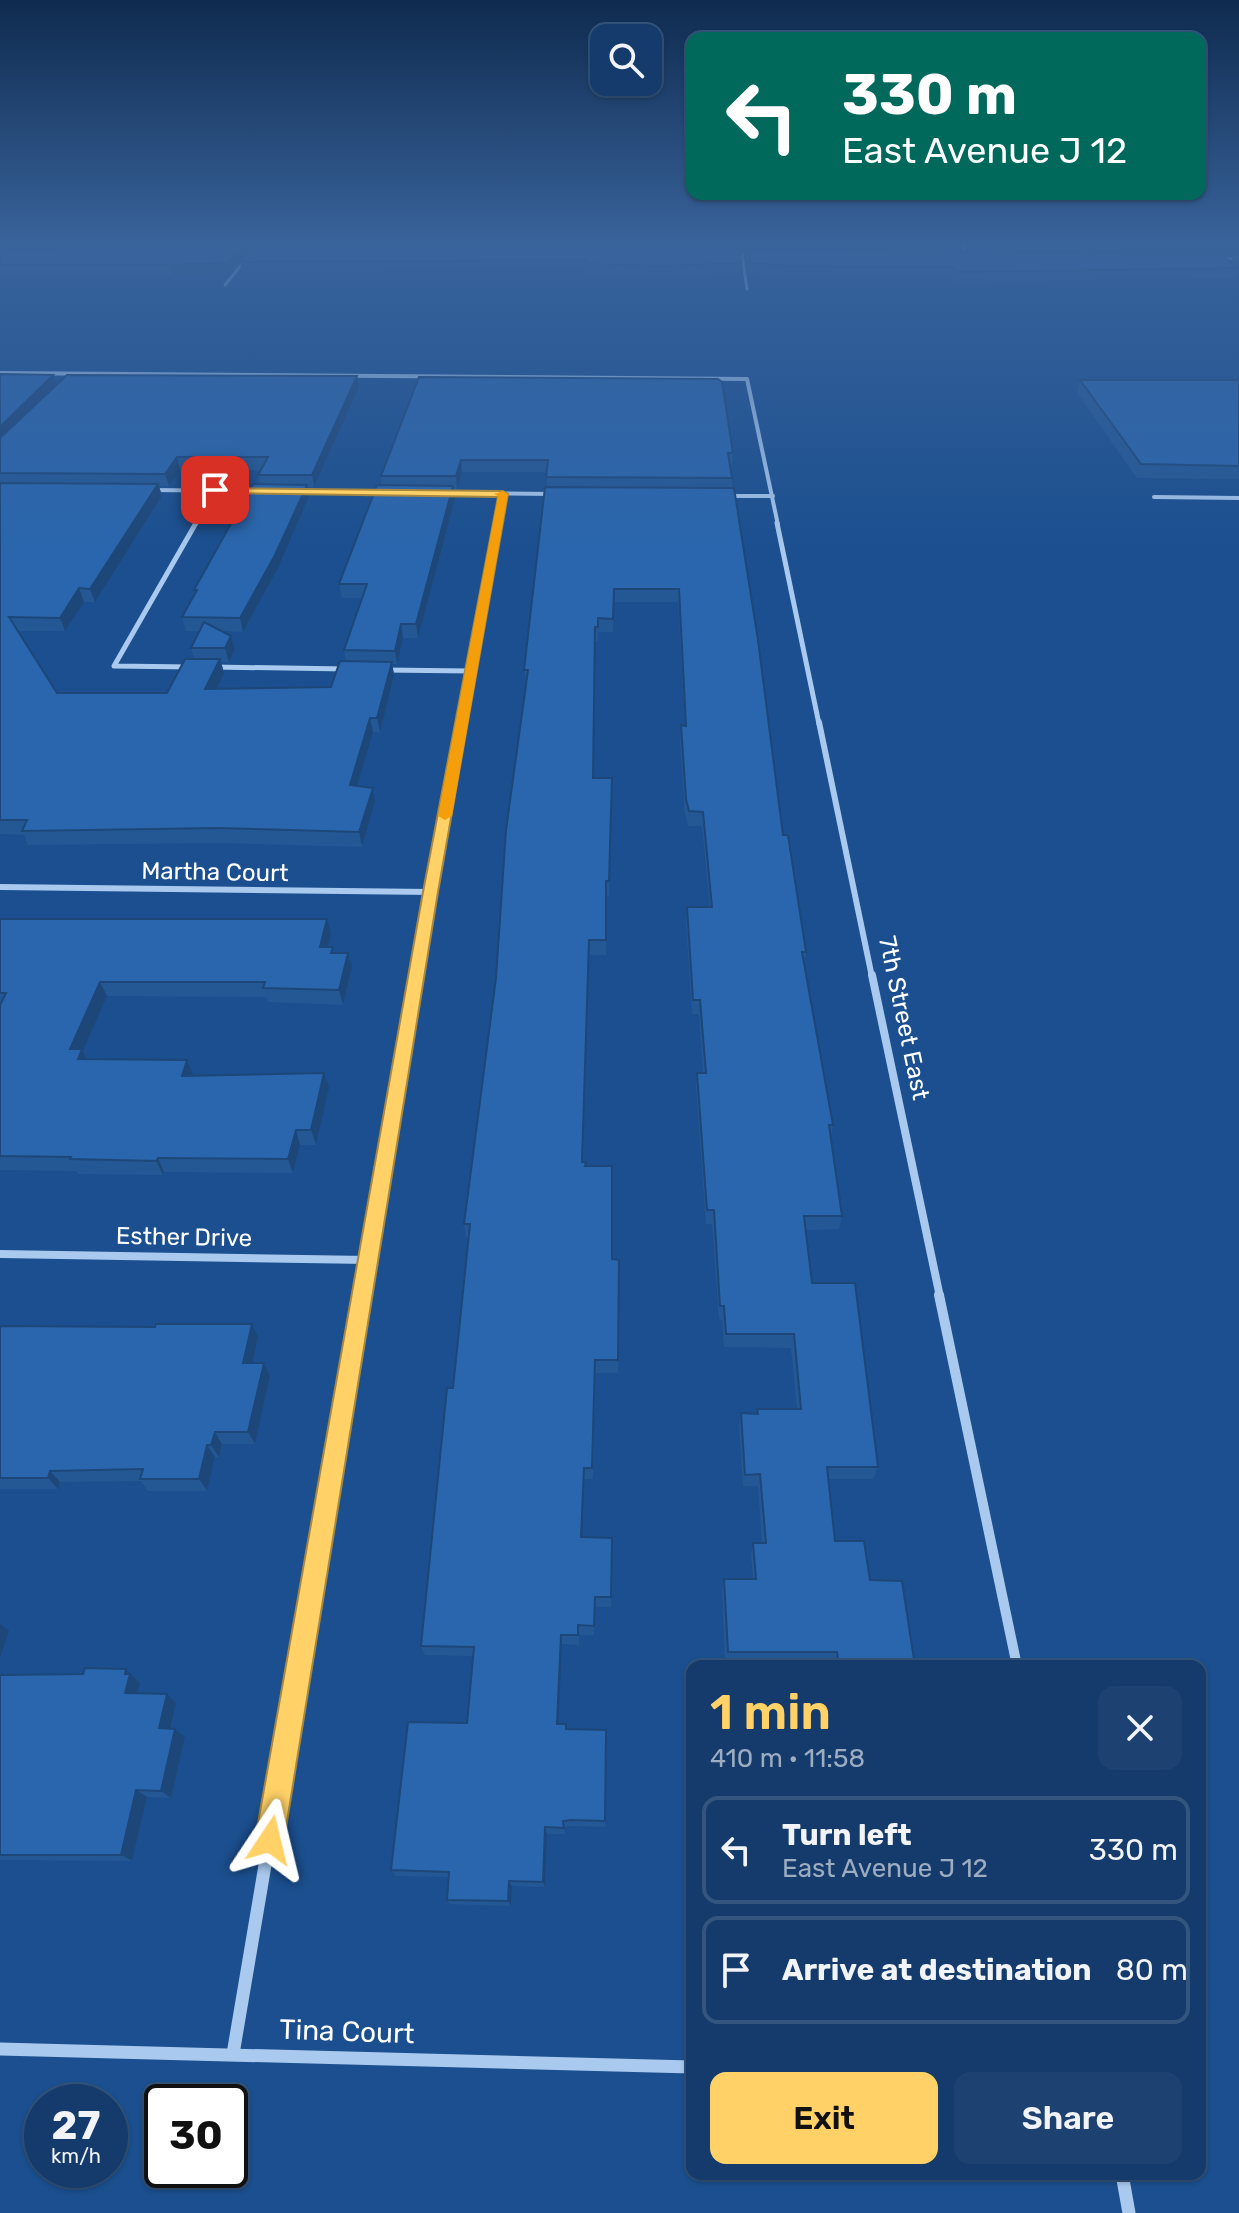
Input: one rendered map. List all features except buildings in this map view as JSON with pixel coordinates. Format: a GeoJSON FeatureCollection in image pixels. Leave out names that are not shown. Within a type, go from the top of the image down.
{"type":"FeatureCollection","features":[{"type":"Feature","properties":{"kind":"street"},"geometry":{"type":"LineString","coordinates":[[0,373],[77,373]]}},
{"type":"Feature","properties":{"kind":"street"},"geometry":{"type":"LineString","coordinates":[[66,384],[77,373]]}},
{"type":"Feature","properties":{"kind":"street","name":"7th Street East"},"geometry":{"type":"LineString","coordinates":[[77,373],[747,379],[1016,1660]]}},
{"type":"Feature","properties":{"kind":"street"},"geometry":{"type":"LineString","coordinates":[[138,490],[275,491]]}},
{"type":"Feature","properties":{"kind":"street"},"geometry":{"type":"LineString","coordinates":[[215,490],[114,666],[363,670]]}},
{"type":"Feature","properties":{"kind":"street"},"geometry":{"type":"LineString","coordinates":[[290,491],[397,492]]}},
{"type":"Feature","properties":{"kind":"street"},"geometry":{"type":"LineString","coordinates":[[442,493],[566,494]]}},
{"type":"Feature","properties":{"kind":"street"},"geometry":{"type":"LineString","coordinates":[[233,2054],[431,892],[503,494]]}},
{"type":"Feature","properties":{"kind":"street"},"geometry":{"type":"LineString","coordinates":[[725,496],[773,496]]}},
{"type":"Feature","properties":{"kind":"street"},"geometry":{"type":"LineString","coordinates":[[1154,497],[1239,498]]}},
{"type":"Feature","properties":{"kind":"street"},"geometry":{"type":"LineString","coordinates":[[378,670],[471,671]]}},
{"type":"Feature","properties":{"kind":"street","name":"Martha Court"},"geometry":{"type":"LineString","coordinates":[[0,887],[431,892]]}},
{"type":"Feature","properties":{"kind":"street","name":"Esther Drive"},"geometry":{"type":"LineString","coordinates":[[0,1254],[368,1260]]}},
{"type":"Feature","properties":{"kind":"street","name":"Tina Court"},"geometry":{"type":"LineString","coordinates":[[0,2049],[686,2067]]}},
{"type":"Feature","properties":{"kind":"street"},"geometry":{"type":"LineString","coordinates":[[1123,2180],[1129,2213]]}},
{"type":"Feature","properties":{"kind":"slow traffic"},"geometry":{"type":"LineString","coordinates":[[445,816],[503,494],[499,494]]}},
{"type":"Feature","properties":{"kind":"route"},"geometry":{"type":"LineString","coordinates":[[215,490],[503,494],[431,892],[270,1840]]}}]}
